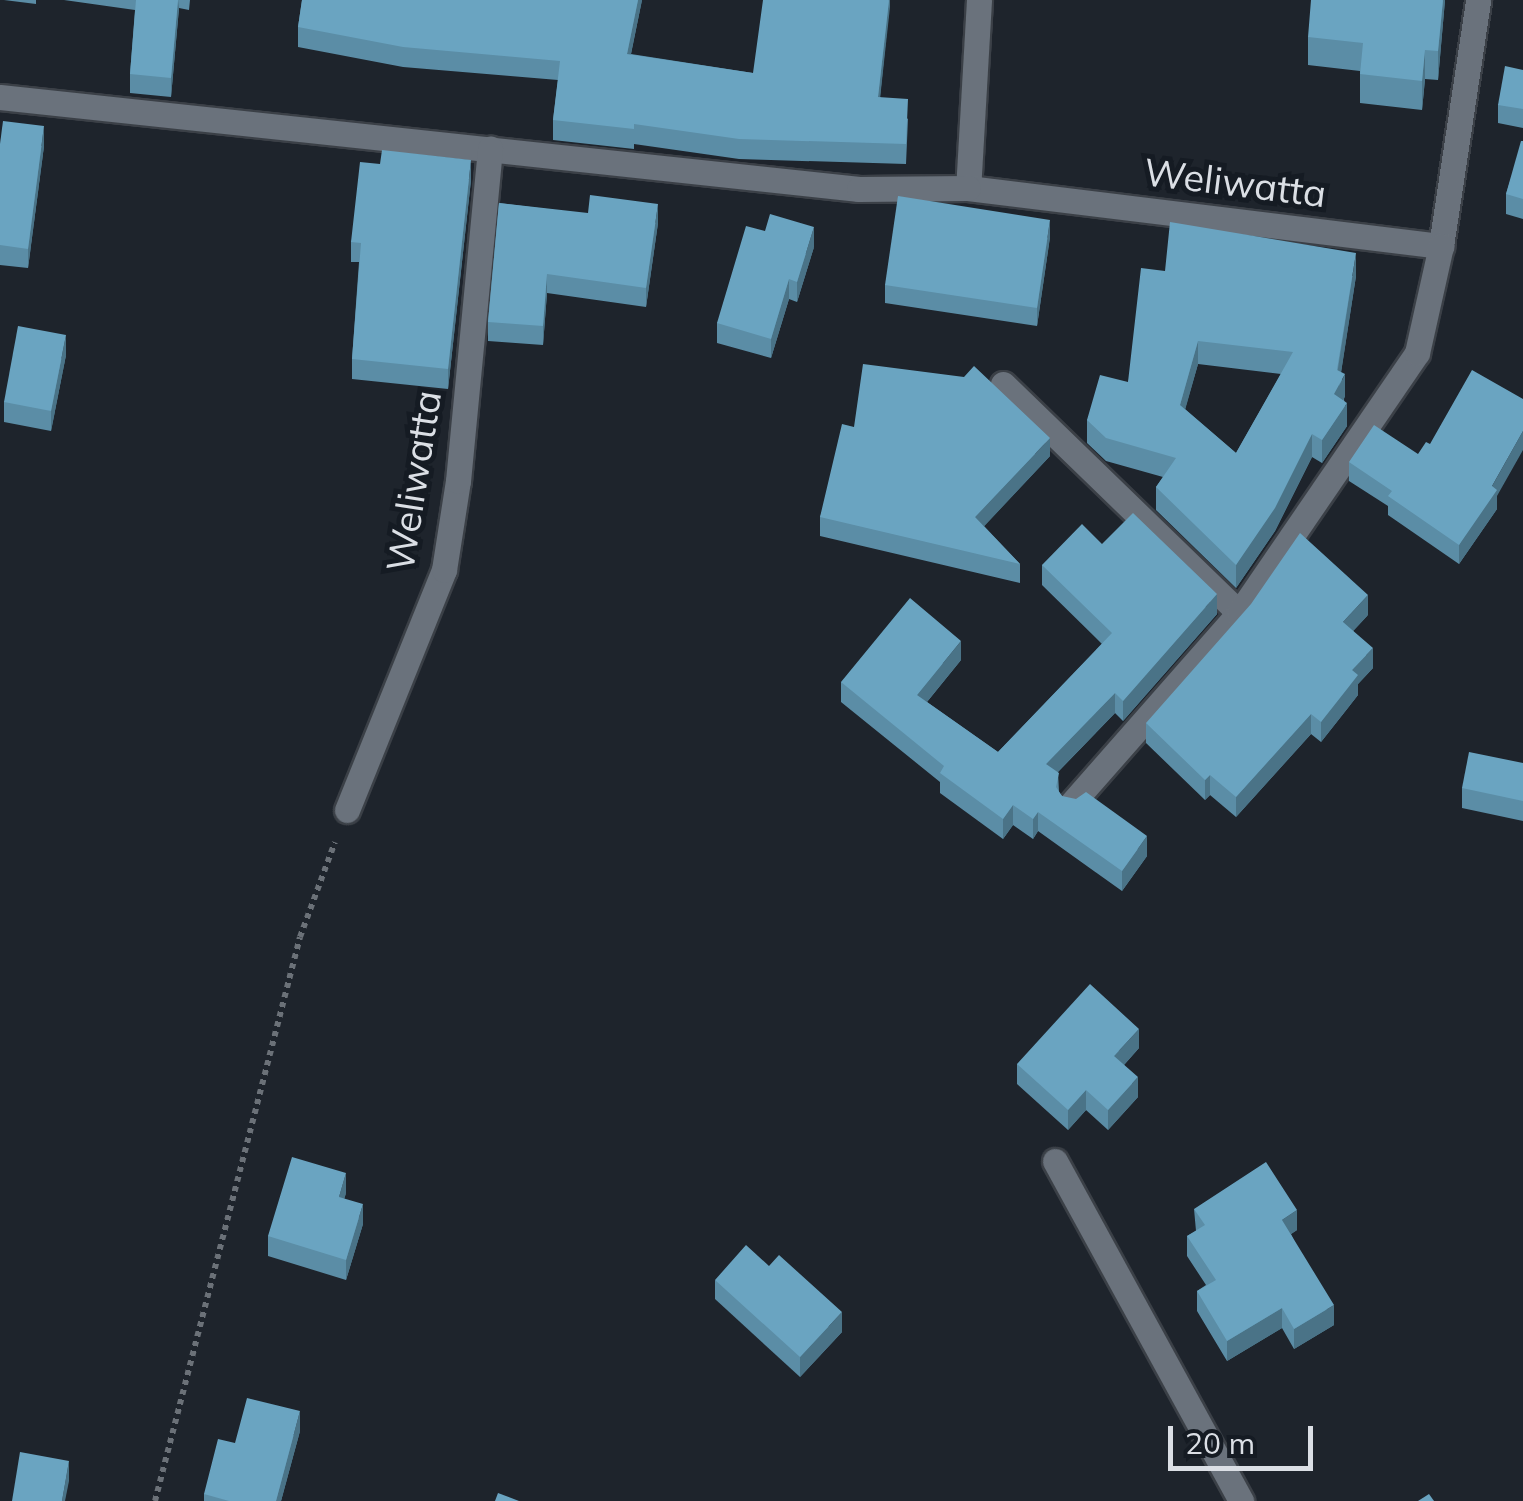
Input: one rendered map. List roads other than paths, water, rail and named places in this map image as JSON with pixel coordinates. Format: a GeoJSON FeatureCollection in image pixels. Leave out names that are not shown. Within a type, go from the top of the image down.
{"type":"FeatureCollection","features":[{"type":"Feature","properties":{"kind":"street"},"geometry":{"type":"LineString","coordinates":[[968,188],[979,0]]}},
{"type":"Feature","properties":{"kind":"street"},"geometry":{"type":"LineString","coordinates":[[1072,803],[1239,612],[1417,353],[1441,246],[1478,0]]}},
{"type":"Feature","properties":{"kind":"street","name":"Weliwatta"},"geometry":{"type":"LineString","coordinates":[[0,96],[859,189],[968,188],[1441,246]]}},
{"type":"Feature","properties":{"kind":"street","name":"Weliwatta"},"geometry":{"type":"LineString","coordinates":[[347,810],[444,570],[458,481],[490,149]]}},
{"type":"Feature","properties":{"kind":"street"},"geometry":{"type":"LineString","coordinates":[[1003,384],[1239,612]]}},
{"type":"Feature","properties":{"kind":"street"},"geometry":{"type":"LineString","coordinates":[[1055,1160],[1241,1501]]}}]}
